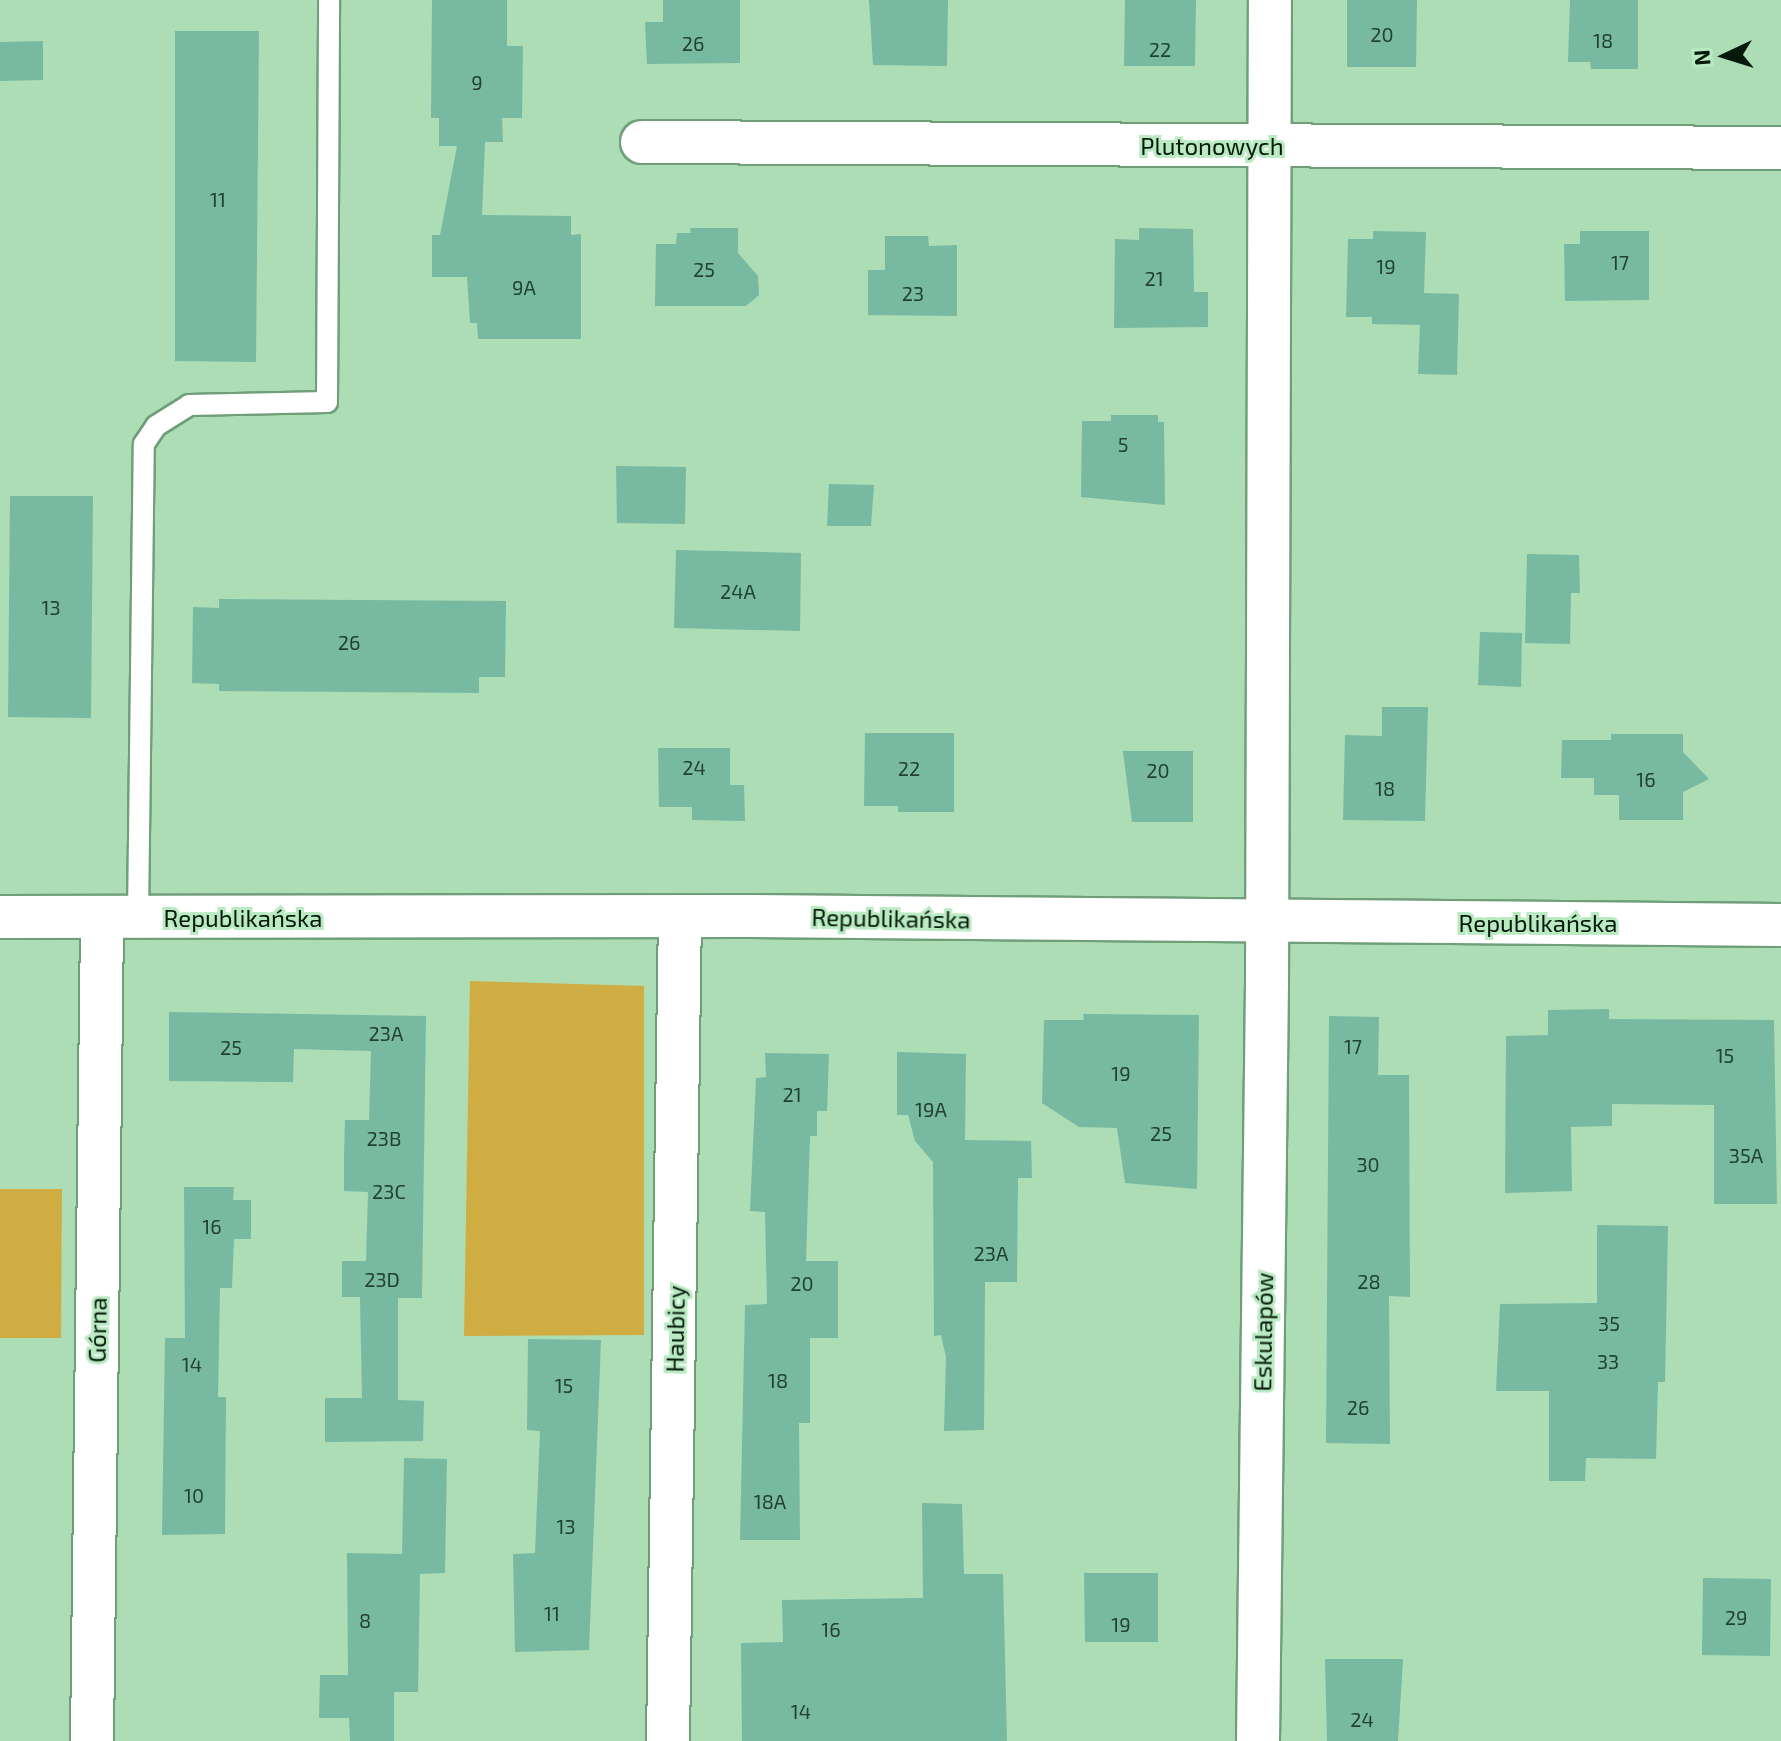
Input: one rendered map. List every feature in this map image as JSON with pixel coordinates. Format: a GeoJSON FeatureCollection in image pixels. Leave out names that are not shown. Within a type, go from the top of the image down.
{"type":"FeatureCollection","features":[{"type":"Feature","properties":{"kind":"street","name":"Eskulapów"},"geometry":{"type":"LineString","coordinates":[[1258,1741],[1268,923],[1270,0]]}},
{"type":"Feature","properties":{"kind":"street","name":"Plutonowych"},"geometry":{"type":"LineString","coordinates":[[642,142],[1781,148]]}},
{"type":"Feature","properties":{"kind":"street","name":"Republikańska"},"geometry":{"type":"LineString","coordinates":[[0,917],[680,916],[1781,925]]}},
{"type":"Feature","properties":{"kind":"street","name":"Haubicy"},"geometry":{"type":"LineString","coordinates":[[668,1741],[680,916]]}},
{"type":"Feature","properties":{"kind":"street","name":"Górna"},"geometry":{"type":"LineString","coordinates":[[92,1741],[120,918]]}},
{"type":"Feature","properties":{"kind":"lane"},"geometry":{"type":"LineString","coordinates":[[120,918],[144,444],[156,426],[189,405],[327,402],[329,0]]}},
{"type":"Feature","properties":{"kind":"shaded area"},"geometry":{"type":"Polygon","coordinates":[[[470,981],[644,986],[644,1335],[464,1336],[470,981]]]}},
{"type":"Feature","properties":{"kind":"shaded area"},"geometry":{"type":"Polygon","coordinates":[[[0,1189],[62,1189],[61,1338],[0,1338],[0,1189]]]}},
{"type":"Feature","properties":{"kind":"building"},"geometry":{"type":"Polygon","coordinates":[[[432,0],[507,0],[507,46],[523,46],[522,118],[502,118],[503,142],[485,142],[482,215],[571,216],[571,235],[581,234],[581,339],[478,339],[477,323],[470,323],[467,277],[432,277],[432,235],[440,235],[457,146],[439,146],[439,118],[431,118],[432,0]]]}},
{"type":"Feature","properties":{"kind":"building"},"geometry":{"type":"Polygon","coordinates":[[[663,0],[740,0],[740,63],[647,64],[645,22],[663,22],[663,0]]]}},
{"type":"Feature","properties":{"kind":"building"},"geometry":{"type":"Polygon","coordinates":[[[869,0],[948,0],[947,66],[873,65],[869,0]]]}},
{"type":"Feature","properties":{"kind":"building"},"geometry":{"type":"Polygon","coordinates":[[[1125,0],[1196,0],[1195,66],[1124,66],[1125,0]]]}},
{"type":"Feature","properties":{"kind":"building"},"geometry":{"type":"Polygon","coordinates":[[[1347,0],[1417,0],[1416,67],[1347,67],[1347,0]]]}},
{"type":"Feature","properties":{"kind":"building"},"geometry":{"type":"Polygon","coordinates":[[[1570,0],[1638,0],[1638,69],[1591,69],[1590,62],[1568,62],[1570,0]]]}},
{"type":"Feature","properties":{"kind":"building"},"geometry":{"type":"Polygon","coordinates":[[[175,31],[259,31],[256,362],[175,361],[175,31]]]}},
{"type":"Feature","properties":{"kind":"building"},"geometry":{"type":"Polygon","coordinates":[[[43,41],[43,80],[0,81],[0,42],[43,41]]]}},
{"type":"Feature","properties":{"kind":"building"},"geometry":{"type":"Polygon","coordinates":[[[690,228],[738,228],[738,253],[758,276],[759,295],[746,306],[655,306],[656,244],[676,244],[677,233],[691,233],[690,228]]]}},
{"type":"Feature","properties":{"kind":"building"},"geometry":{"type":"Polygon","coordinates":[[[1139,228],[1193,229],[1194,292],[1208,292],[1208,327],[1114,328],[1115,239],[1139,240],[1139,228]]]}},
{"type":"Feature","properties":{"kind":"building"},"geometry":{"type":"Polygon","coordinates":[[[1373,231],[1426,232],[1424,293],[1459,294],[1457,375],[1418,374],[1420,325],[1372,324],[1372,317],[1346,317],[1348,239],[1373,239],[1373,231]]]}},
{"type":"Feature","properties":{"kind":"building"},"geometry":{"type":"Polygon","coordinates":[[[1580,231],[1649,231],[1649,300],[1565,301],[1564,244],[1580,244],[1580,231]]]}},
{"type":"Feature","properties":{"kind":"building"},"geometry":{"type":"Polygon","coordinates":[[[885,236],[928,236],[929,246],[957,245],[957,316],[868,315],[868,270],[885,270],[885,236]]]}},
{"type":"Feature","properties":{"kind":"building"},"geometry":{"type":"Polygon","coordinates":[[[1111,415],[1158,415],[1158,422],[1164,422],[1165,505],[1081,497],[1082,421],[1111,421],[1111,415]]]}},
{"type":"Feature","properties":{"kind":"building"},"geometry":{"type":"Polygon","coordinates":[[[616,466],[686,467],[685,524],[617,523],[616,466]]]}},
{"type":"Feature","properties":{"kind":"building"},"geometry":{"type":"Polygon","coordinates":[[[829,484],[874,485],[871,526],[827,526],[829,484]]]}},
{"type":"Feature","properties":{"kind":"building"},"geometry":{"type":"Polygon","coordinates":[[[10,496],[93,496],[91,718],[8,717],[10,496]]]}},
{"type":"Feature","properties":{"kind":"building"},"geometry":{"type":"Polygon","coordinates":[[[676,550],[801,553],[800,631],[674,628],[676,550]]]}},
{"type":"Feature","properties":{"kind":"building"},"geometry":{"type":"Polygon","coordinates":[[[1527,554],[1579,555],[1580,593],[1571,593],[1570,644],[1525,643],[1527,554]]]}},
{"type":"Feature","properties":{"kind":"building"},"geometry":{"type":"Polygon","coordinates":[[[219,599],[506,601],[505,677],[479,677],[479,693],[219,691],[219,684],[192,683],[193,607],[219,608],[219,599]]]}},
{"type":"Feature","properties":{"kind":"building"},"geometry":{"type":"Polygon","coordinates":[[[1480,632],[1522,633],[1521,687],[1478,685],[1480,632]]]}},
{"type":"Feature","properties":{"kind":"building"},"geometry":{"type":"Polygon","coordinates":[[[1382,707],[1428,707],[1425,821],[1343,820],[1345,735],[1382,736],[1382,707]]]}},
{"type":"Feature","properties":{"kind":"building"},"geometry":{"type":"Polygon","coordinates":[[[865,733],[954,733],[954,812],[898,812],[898,806],[864,806],[865,733]]]}},
{"type":"Feature","properties":{"kind":"building"},"geometry":{"type":"Polygon","coordinates":[[[1611,734],[1683,734],[1683,752],[1709,779],[1683,792],[1683,820],[1619,820],[1619,795],[1594,795],[1594,778],[1561,778],[1562,740],[1611,740],[1611,734]]]}},
{"type":"Feature","properties":{"kind":"building"},"geometry":{"type":"Polygon","coordinates":[[[658,748],[730,748],[730,785],[744,785],[745,821],[692,820],[692,807],[659,807],[658,748]]]}},
{"type":"Feature","properties":{"kind":"building"},"geometry":{"type":"Polygon","coordinates":[[[1123,751],[1193,751],[1193,822],[1132,822],[1123,751]]]}},
{"type":"Feature","properties":{"kind":"building"},"geometry":{"type":"Polygon","coordinates":[[[1609,1009],[1609,1019],[1774,1020],[1777,1204],[1714,1204],[1714,1105],[1612,1104],[1612,1126],[1571,1127],[1572,1191],[1505,1193],[1506,1036],[1548,1035],[1548,1010],[1609,1009]]]}},
{"type":"Feature","properties":{"kind":"building"},"geometry":{"type":"Polygon","coordinates":[[[169,1012],[426,1016],[422,1298],[398,1298],[398,1400],[424,1401],[423,1441],[325,1442],[325,1398],[362,1398],[360,1297],[342,1297],[342,1261],[366,1261],[368,1192],[344,1191],[344,1155],[345,1120],[369,1120],[371,1051],[294,1049],[293,1082],[169,1081],[169,1012]]]}},
{"type":"Feature","properties":{"kind":"building"},"geometry":{"type":"Polygon","coordinates":[[[1083,1014],[1199,1015],[1197,1189],[1125,1183],[1117,1128],[1079,1127],[1042,1103],[1044,1020],[1084,1020],[1083,1014]]]}},
{"type":"Feature","properties":{"kind":"building"},"geometry":{"type":"Polygon","coordinates":[[[1329,1016],[1379,1017],[1378,1075],[1409,1075],[1410,1297],[1389,1296],[1390,1444],[1326,1443],[1329,1016]]]}},
{"type":"Feature","properties":{"kind":"building"},"geometry":{"type":"Polygon","coordinates":[[[897,1052],[966,1054],[965,1140],[1031,1141],[1032,1178],[1018,1178],[1017,1282],[985,1282],[984,1430],[944,1431],[946,1357],[941,1335],[934,1336],[933,1162],[915,1141],[908,1115],[897,1115],[897,1052]]]}},
{"type":"Feature","properties":{"kind":"building"},"geometry":{"type":"Polygon","coordinates":[[[765,1053],[829,1054],[827,1111],[817,1111],[817,1136],[810,1136],[806,1261],[838,1261],[838,1338],[810,1338],[810,1423],[799,1423],[800,1540],[740,1540],[745,1305],[767,1304],[765,1212],[750,1211],[756,1078],[766,1077],[765,1053]]]}},
{"type":"Feature","properties":{"kind":"building"},"geometry":{"type":"Polygon","coordinates":[[[184,1187],[234,1187],[233,1200],[251,1200],[251,1239],[234,1239],[232,1288],[220,1288],[218,1397],[226,1397],[225,1534],[162,1535],[165,1338],[185,1338],[184,1187]]]}},
{"type":"Feature","properties":{"kind":"building"},"geometry":{"type":"Polygon","coordinates":[[[1597,1225],[1668,1226],[1665,1382],[1658,1382],[1656,1459],[1586,1458],[1585,1481],[1549,1481],[1549,1391],[1496,1391],[1500,1304],[1597,1303],[1597,1225]]]}},
{"type":"Feature","properties":{"kind":"building"},"geometry":{"type":"Polygon","coordinates":[[[528,1339],[601,1340],[589,1650],[515,1652],[513,1554],[535,1553],[540,1431],[527,1430],[528,1339]]]}},
{"type":"Feature","properties":{"kind":"building"},"geometry":{"type":"Polygon","coordinates":[[[404,1458],[447,1459],[445,1573],[420,1574],[418,1692],[394,1692],[394,1741],[350,1741],[349,1718],[319,1718],[320,1675],[348,1675],[347,1553],[402,1554],[404,1458]]]}},
{"type":"Feature","properties":{"kind":"building"},"geometry":{"type":"Polygon","coordinates":[[[922,1503],[962,1504],[964,1574],[1003,1574],[1007,1741],[742,1741],[741,1643],[783,1642],[782,1600],[923,1598],[922,1503]]]}},
{"type":"Feature","properties":{"kind":"building"},"geometry":{"type":"Polygon","coordinates":[[[1084,1573],[1158,1573],[1158,1642],[1085,1642],[1084,1573]]]}},
{"type":"Feature","properties":{"kind":"building"},"geometry":{"type":"Polygon","coordinates":[[[1703,1578],[1771,1579],[1770,1656],[1702,1655],[1703,1578]]]}},
{"type":"Feature","properties":{"kind":"building"},"geometry":{"type":"Polygon","coordinates":[[[1325,1659],[1403,1659],[1398,1741],[1327,1741],[1325,1659]]]}}]}
